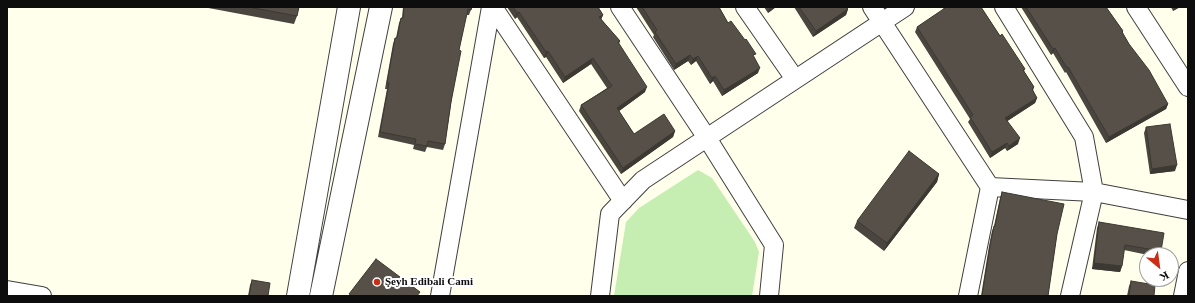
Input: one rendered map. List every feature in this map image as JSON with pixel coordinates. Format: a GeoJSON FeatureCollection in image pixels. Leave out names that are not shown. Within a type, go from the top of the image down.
{"type":"FeatureCollection","features":[{"type":"Feature","properties":{"kind":"street"},"geometry":{"type":"LineString","coordinates":[[298,296],[349,7]]}},
{"type":"Feature","properties":{"kind":"street"},"geometry":{"type":"LineString","coordinates":[[321,296],[381,7]]}},
{"type":"Feature","properties":{"kind":"street"},"geometry":{"type":"LineString","coordinates":[[492,7],[623,201]]}},
{"type":"Feature","properties":{"kind":"street"},"geometry":{"type":"LineString","coordinates":[[440,296],[492,7]]}},
{"type":"Feature","properties":{"kind":"street"},"geometry":{"type":"LineString","coordinates":[[620,7],[707,138],[774,245],[769,296]]}},
{"type":"Feature","properties":{"kind":"street"},"geometry":{"type":"LineString","coordinates":[[745,7],[795,80]]}},
{"type":"Feature","properties":{"kind":"street"},"geometry":{"type":"LineString","coordinates":[[872,7],[990,187],[968,296]]}},
{"type":"Feature","properties":{"kind":"street"},"geometry":{"type":"LineString","coordinates":[[600,296],[610,214],[643,180],[905,7]]}},
{"type":"Feature","properties":{"kind":"street"},"geometry":{"type":"LineString","coordinates":[[1004,7],[1084,137],[1094,192],[1070,296]]}},
{"type":"Feature","properties":{"kind":"street"},"geometry":{"type":"LineString","coordinates":[[1136,7],[1188,87]]}},
{"type":"Feature","properties":{"kind":"street"},"geometry":{"type":"LineString","coordinates":[[990,187],[1094,192],[1188,210]]}},
{"type":"Feature","properties":{"kind":"street"},"geometry":{"type":"LineString","coordinates":[[1183,296],[1188,271]]}},
{"type":"Feature","properties":{"kind":"street"},"geometry":{"type":"LineString","coordinates":[[7,290],[42,296]]}},
{"type":"Feature","properties":{"kind":"green space"},"geometry":{"type":"Polygon","coordinates":[[[698,170],[712,178],[755,242],[759,252],[752,296],[614,296],[626,222],[639,208],[698,170]]]}},
{"type":"Feature","properties":{"kind":"building"},"geometry":{"type":"Polygon","coordinates":[[[248,7],[299,7],[297,16],[248,7]]]}},
{"type":"Feature","properties":{"kind":"building"},"geometry":{"type":"Polygon","coordinates":[[[404,7],[472,7],[471,10],[468,9],[459,50],[461,51],[451,102],[445,144],[428,141],[427,146],[415,144],[416,139],[380,132],[395,38],[397,38],[401,18],[403,18],[404,7]]]}},
{"type":"Feature","properties":{"kind":"building"},"geometry":{"type":"Polygon","coordinates":[[[513,7],[598,7],[603,15],[599,17],[620,41],[618,42],[647,87],[617,108],[634,134],[664,114],[675,131],[623,168],[581,105],[612,86],[593,58],[565,77],[548,51],[546,52],[519,12],[517,13],[513,7]]]}},
{"type":"Feature","properties":{"kind":"building"},"geometry":{"type":"Polygon","coordinates":[[[642,7],[719,7],[728,23],[731,21],[745,40],[746,39],[756,54],[753,55],[760,68],[724,90],[715,76],[712,78],[698,56],[693,59],[690,55],[676,64],[655,32],[657,30],[642,7]]]}},
{"type":"Feature","properties":{"kind":"building"},"geometry":{"type":"Polygon","coordinates":[[[799,7],[846,7],[848,9],[816,31],[799,7]]]}},
{"type":"Feature","properties":{"kind":"building"},"geometry":{"type":"Polygon","coordinates":[[[945,7],[981,7],[1000,36],[1002,34],[1025,69],[1023,70],[1034,87],[1032,89],[1037,98],[1005,118],[1020,138],[1009,146],[1007,143],[992,152],[970,117],[973,115],[917,27],[945,7]]]}},
{"type":"Feature","properties":{"kind":"building"},"geometry":{"type":"Polygon","coordinates":[[[1026,7],[1106,7],[1123,31],[1122,32],[1129,44],[1149,70],[1168,104],[1109,137],[1068,67],[1067,68],[1055,48],[1053,49],[1026,7]]]}},
{"type":"Feature","properties":{"kind":"building"},"geometry":{"type":"Polygon","coordinates":[[[1170,124],[1177,165],[1152,169],[1146,127],[1170,124]]]}},
{"type":"Feature","properties":{"kind":"building"},"geometry":{"type":"Polygon","coordinates":[[[909,151],[939,174],[887,243],[857,221],[909,151]]]}},
{"type":"Feature","properties":{"kind":"building"},"geometry":{"type":"Polygon","coordinates":[[[1002,192],[1064,204],[1057,234],[1048,296],[982,296],[991,240],[1002,192]]]}},
{"type":"Feature","properties":{"kind":"building"},"geometry":{"type":"Polygon","coordinates":[[[1099,222],[1164,233],[1162,247],[1139,247],[1125,245],[1122,266],[1094,263],[1099,222]]]}},
{"type":"Feature","properties":{"kind":"building"},"geometry":{"type":"Polygon","coordinates":[[[376,259],[420,292],[417,296],[352,296],[349,294],[376,259]]]}},
{"type":"Feature","properties":{"kind":"building"},"geometry":{"type":"Polygon","coordinates":[[[252,280],[270,283],[268,296],[249,296],[252,280]]]}},
{"type":"Feature","properties":{"kind":"building"},"geometry":{"type":"Polygon","coordinates":[[[1131,281],[1139,282],[1139,287],[1155,287],[1154,296],[1129,296],[1131,281]]]}},
{"type":"Feature","properties":{"kind":"place","name":"Şeyh Edibali Cami"},"geometry":{"type":"Point","coordinates":[377,282]}}]}
